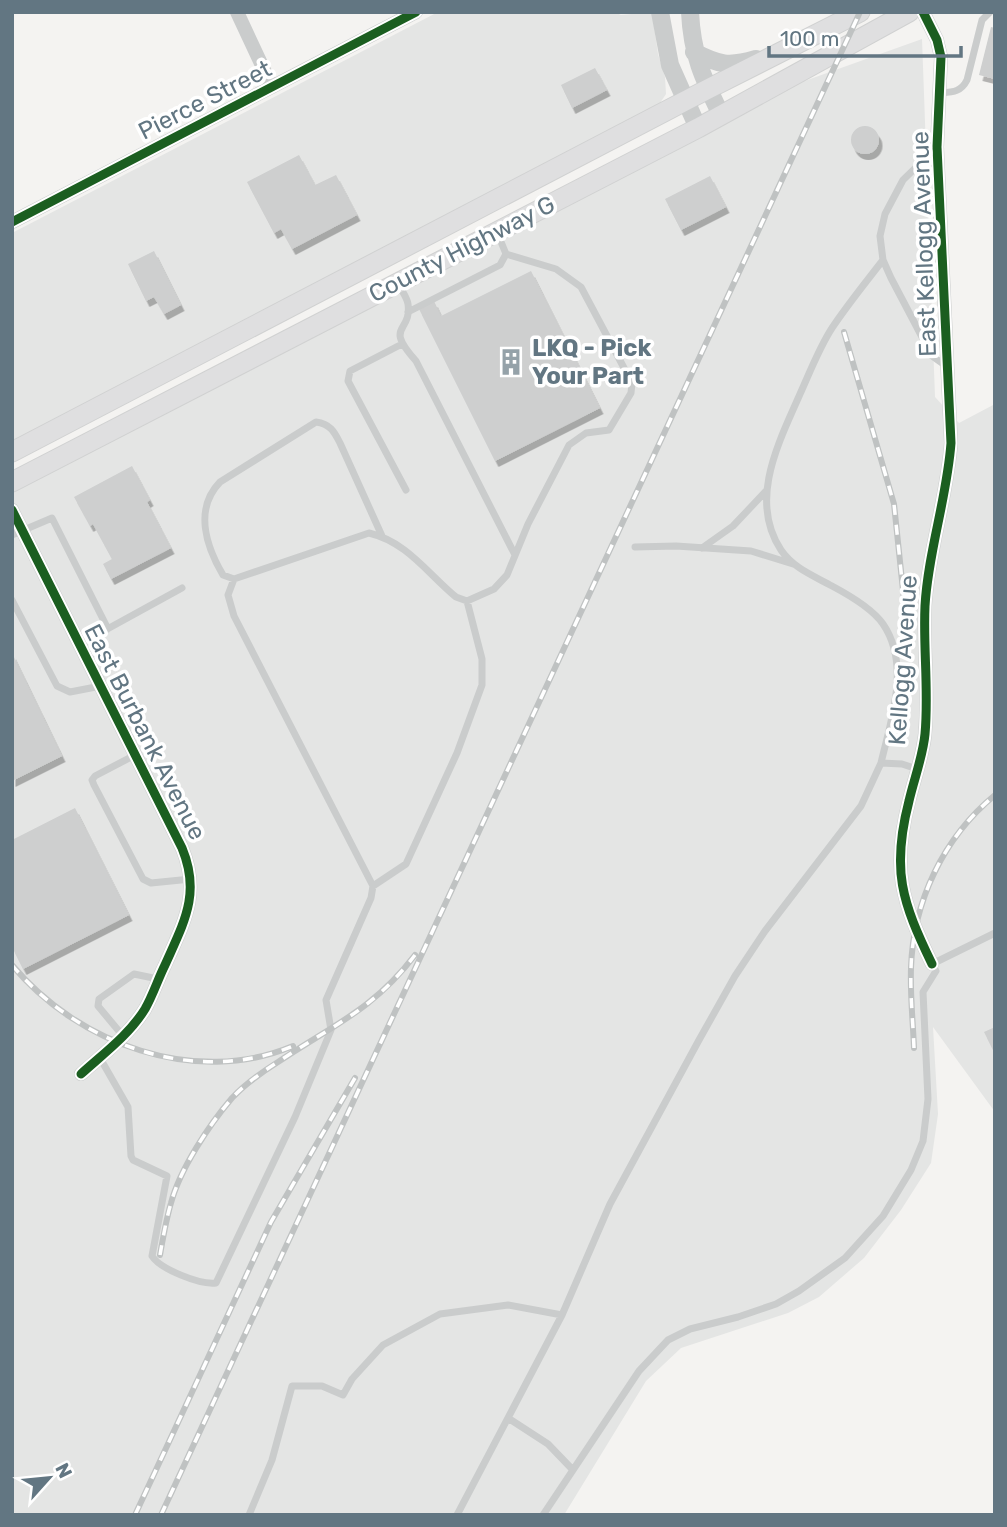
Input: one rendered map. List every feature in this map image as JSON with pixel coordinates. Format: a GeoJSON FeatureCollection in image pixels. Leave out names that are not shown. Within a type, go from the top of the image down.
{"type":"FeatureCollection","features":[{"type":"Feature","properties":{"kind":"main road","name":"County Highway G"},"geometry":{"type":"LineString","coordinates":[[12,452],[860,12]]}},
{"type":"Feature","properties":{"kind":"main road","name":"County Highway G"},"geometry":{"type":"LineString","coordinates":[[12,482],[698,128],[909,12]]}},
{"type":"Feature","properties":{"kind":"main road"},"geometry":{"type":"LineString","coordinates":[[384,258],[397,283]]}},
{"type":"Feature","properties":{"kind":"street"},"geometry":{"type":"LineString","coordinates":[[237,12],[272,87]]}},
{"type":"Feature","properties":{"kind":"street","name":"Pierce Street"},"geometry":{"type":"LineString","coordinates":[[12,222],[416,12]]}},
{"type":"Feature","properties":{"kind":"street"},"geometry":{"type":"LineString","coordinates":[[660,12],[670,65],[698,128]]}},
{"type":"Feature","properties":{"kind":"street"},"geometry":{"type":"LineString","coordinates":[[690,12],[694,52],[708,89],[722,115]]}},
{"type":"Feature","properties":{"kind":"street","name":"East Kellogg Avenue"},"geometry":{"type":"LineString","coordinates":[[923,12],[939,46],[937,146],[951,443],[949,477]]}},
{"type":"Feature","properties":{"kind":"street"},"geometry":{"type":"LineString","coordinates":[[694,52],[713,61],[736,65],[780,53]]}},
{"type":"Feature","properties":{"kind":"street","name":"Kellogg Avenue"},"geometry":{"type":"LineString","coordinates":[[932,964],[908,911],[900,879],[902,826],[925,738],[928,682],[925,608],[927,585],[949,477]]}},
{"type":"Feature","properties":{"kind":"street","name":"East Burbank Avenue"},"geometry":{"type":"LineString","coordinates":[[12,510],[17,533],[80,644],[182,848],[191,879],[190,899],[184,922],[144,1009],[123,1036],[80,1073]]}},
{"type":"Feature","properties":{"kind":"lane"},"geometry":{"type":"LineString","coordinates":[[940,93],[957,92],[963,88],[982,20],[990,12]]}},
{"type":"Feature","properties":{"kind":"lane"},"geometry":{"type":"LineString","coordinates":[[937,146],[903,180],[885,214],[880,236],[883,260],[932,356],[947,368]]}},
{"type":"Feature","properties":{"kind":"lane"},"geometry":{"type":"LineString","coordinates":[[497,232],[506,254]]}},
{"type":"Feature","properties":{"kind":"lane"},"geometry":{"type":"LineString","coordinates":[[408,312],[500,265],[506,254]]}},
{"type":"Feature","properties":{"kind":"lane"},"geometry":{"type":"LineString","coordinates":[[382,536],[332,428],[325,423],[316,422],[220,482],[211,491],[203,526],[213,558],[223,575],[234,579],[369,533],[404,547],[456,597],[467,601],[494,589],[507,575],[528,524],[569,445],[586,433],[609,430],[631,393],[632,383],[581,287],[556,269],[506,254]]}},
{"type":"Feature","properties":{"kind":"lane"},"geometry":{"type":"LineString","coordinates":[[457,1515],[562,1315],[610,1204],[735,976],[772,921],[862,806],[881,763],[897,683],[896,660],[890,639],[883,624],[872,612],[796,565],[782,551],[772,531],[767,490],[774,453],[831,329],[883,260]]}},
{"type":"Feature","properties":{"kind":"lane"},"geometry":{"type":"LineString","coordinates":[[397,283],[408,303],[408,312],[400,329],[402,344],[416,361],[515,555]]}},
{"type":"Feature","properties":{"kind":"lane"},"geometry":{"type":"LineString","coordinates":[[402,344],[350,371],[348,381],[406,490]]}},
{"type":"Feature","properties":{"kind":"lane"},"geometry":{"type":"LineString","coordinates":[[702,548],[733,526],[767,490]]}},
{"type":"Feature","properties":{"kind":"lane"},"geometry":{"type":"LineString","coordinates":[[17,533],[52,518],[108,629]]}},
{"type":"Feature","properties":{"kind":"lane"},"geometry":{"type":"LineString","coordinates":[[635,547],[751,551],[796,565]]}},
{"type":"Feature","properties":{"kind":"lane"},"geometry":{"type":"LineString","coordinates":[[100,1057],[128,1107],[131,1156],[167,1176],[152,1256],[157,1264],[206,1284],[216,1283],[295,1117],[331,1030],[326,1000],[372,898],[373,886],[234,615],[228,595],[234,579]]}},
{"type":"Feature","properties":{"kind":"lane"},"geometry":{"type":"LineString","coordinates":[[80,644],[182,588]]}},
{"type":"Feature","properties":{"kind":"lane"},"geometry":{"type":"LineString","coordinates":[[12,600],[57,686],[70,692],[101,686]]}},
{"type":"Feature","properties":{"kind":"lane"},"geometry":{"type":"LineString","coordinates":[[373,886],[406,864],[457,753],[482,685],[482,659],[467,601]]}},
{"type":"Feature","properties":{"kind":"lane"},"geometry":{"type":"LineString","coordinates":[[135,755],[95,776],[92,780],[94,785],[143,879],[151,883],[191,879]]}},
{"type":"Feature","properties":{"kind":"lane"},"geometry":{"type":"LineString","coordinates":[[881,763],[902,764],[916,769]]}},
{"type":"Feature","properties":{"kind":"lane"},"geometry":{"type":"LineString","coordinates":[[544,1515],[639,1371],[668,1340],[690,1329],[776,1304],[799,1291],[845,1258],[883,1216],[911,1170],[923,1140],[929,1099],[923,992],[936,971],[932,964],[995,933]]}},
{"type":"Feature","properties":{"kind":"lane"},"geometry":{"type":"LineString","coordinates":[[123,1036],[98,1006],[99,999],[134,974],[158,979]]}},
{"type":"Feature","properties":{"kind":"lane"},"geometry":{"type":"LineString","coordinates":[[249,1515],[272,1460],[292,1386],[322,1386],[344,1395],[352,1379],[383,1345],[440,1314],[508,1305],[562,1315]]}},
{"type":"Feature","properties":{"kind":"lane"},"geometry":{"type":"LineString","coordinates":[[508,1418],[548,1444],[572,1469]]}},
{"type":"Feature","properties":{"kind":"shaded area"},"geometry":{"type":"Polygon","coordinates":[[[438,12],[614,12],[621,15],[652,12],[666,94],[658,106],[12,443],[12,233],[438,12]]]}},
{"type":"Feature","properties":{"kind":"shaded area"},"geometry":{"type":"Polygon","coordinates":[[[922,39],[935,397],[959,423],[995,404],[995,1112],[933,1027],[938,1114],[931,1163],[901,1210],[864,1258],[819,1297],[788,1313],[681,1348],[646,1381],[564,1515],[12,1515],[12,493],[739,117],[799,83],[922,39]]]}},
{"type":"Feature","properties":{"kind":"building"},"geometry":{"type":"Polygon","coordinates":[[[991,27],[995,28],[995,79],[979,75],[991,27]]]}},
{"type":"Feature","properties":{"kind":"building"},"geometry":{"type":"Polygon","coordinates":[[[595,68],[607,90],[572,108],[561,85],[595,68]]]}},
{"type":"Feature","properties":{"kind":"building"},"geometry":{"type":"Polygon","coordinates":[[[865,126],[875,130],[879,140],[875,150],[865,154],[855,150],[851,140],[855,130],[865,126]]]}},
{"type":"Feature","properties":{"kind":"building"},"geometry":{"type":"Polygon","coordinates":[[[299,155],[315,185],[336,175],[357,215],[292,249],[281,229],[274,233],[247,182],[299,155]]]}},
{"type":"Feature","properties":{"kind":"building"},"geometry":{"type":"Polygon","coordinates":[[[710,176],[726,207],[681,230],[665,199],[710,176]]]}},
{"type":"Feature","properties":{"kind":"building"},"geometry":{"type":"Polygon","coordinates":[[[154,251],[181,305],[164,314],[154,297],[146,301],[128,264],[154,251]]]}},
{"type":"Feature","properties":{"kind":"building","name":"LKQ - Pick Your Part"},"geometry":{"type":"Polygon","coordinates":[[[531,271],[600,408],[495,461],[419,309],[434,301],[441,316],[531,271]]]}},
{"type":"Feature","properties":{"kind":"building"},"geometry":{"type":"Polygon","coordinates":[[[132,466],[171,548],[111,579],[103,564],[112,559],[74,497],[132,466]]]}},
{"type":"Feature","properties":{"kind":"building"},"geometry":{"type":"Polygon","coordinates":[[[12,653],[62,756],[12,781],[12,653]]]}},
{"type":"Feature","properties":{"kind":"building"},"geometry":{"type":"Polygon","coordinates":[[[75,808],[129,915],[23,969],[12,947],[12,840],[75,808]]]}},
{"type":"Feature","properties":{"kind":"building"},"geometry":{"type":"Polygon","coordinates":[[[995,1027],[995,1054],[984,1032],[995,1027]]]}},
{"type":"Feature","properties":{"kind":"railway"},"geometry":{"type":"LineString","coordinates":[[161,1515],[860,12]]}},
{"type":"Feature","properties":{"kind":"railway"},"geometry":{"type":"LineString","coordinates":[[844,332],[894,504],[906,619]]}},
{"type":"Feature","properties":{"kind":"railway"},"geometry":{"type":"LineString","coordinates":[[914,1048],[911,968],[913,943],[925,895],[935,872],[961,830],[995,795]]}},
{"type":"Feature","properties":{"kind":"railway"},"geometry":{"type":"LineString","coordinates":[[160,1255],[169,1209],[181,1176],[205,1134],[232,1098],[260,1074],[368,1003],[384,990],[415,955]]}},
{"type":"Feature","properties":{"kind":"railway"},"geometry":{"type":"LineString","coordinates":[[12,965],[39,993],[70,1017],[104,1036],[140,1050],[178,1059],[217,1062],[255,1058],[293,1046]]}},
{"type":"Feature","properties":{"kind":"railway"},"geometry":{"type":"LineString","coordinates":[[135,1515],[271,1222],[355,1078]]}},
{"type":"Feature","properties":{"kind":"cycle path"},"geometry":{"type":"LineString","coordinates":[[12,222],[416,12]]}},
{"type":"Feature","properties":{"kind":"cycle path"},"geometry":{"type":"LineString","coordinates":[[923,12],[937,40],[941,57],[937,147],[951,443],[925,606],[925,734],[904,825],[900,867],[913,922],[932,964]]}},
{"type":"Feature","properties":{"kind":"cycle path"},"geometry":{"type":"LineString","coordinates":[[12,510],[182,848],[190,880],[184,921],[145,1009],[124,1036],[81,1074]]}},
{"type":"Feature","properties":{"kind":"place","name":"LKQ - Pick Your Part"},"geometry":{"type":"Point","coordinates":[511,362]}}]}
